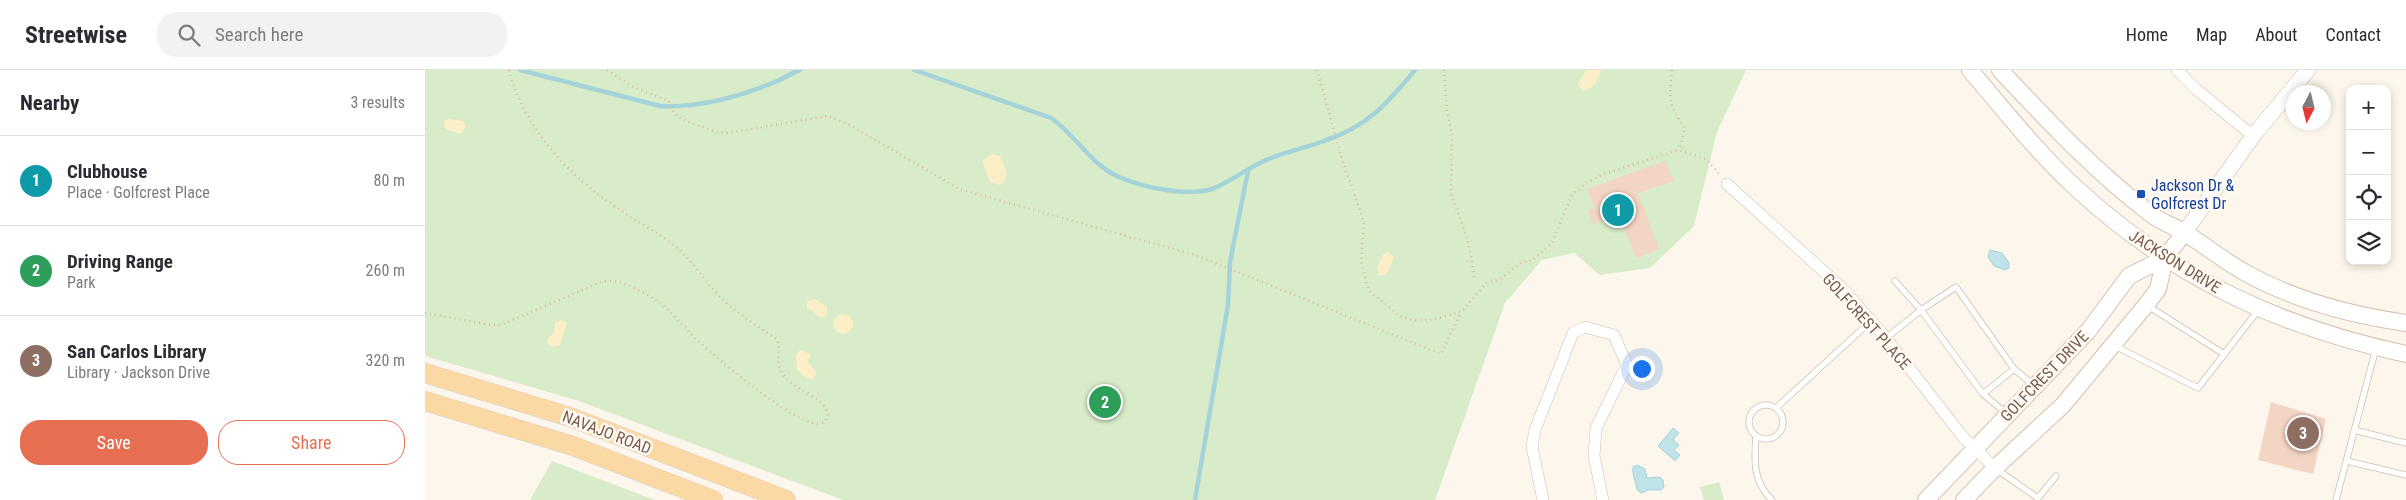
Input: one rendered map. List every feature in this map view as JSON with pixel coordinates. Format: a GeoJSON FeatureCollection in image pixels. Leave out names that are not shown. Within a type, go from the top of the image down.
{"type":"FeatureCollection","features":[{"type":"Feature","properties":{"kind":"main road","name":"JACKSON DRIVE"},"geometry":{"type":"LineString","coordinates":[[1970,70],[2075,188],[2134,238],[2194,276],[2259,309],[2298,326],[2376,348],[2406,354]]}},
{"type":"Feature","properties":{"kind":"main road","name":"JACKSON DRIVE"},"geometry":{"type":"LineString","coordinates":[[2000,70],[2094,166],[2152,215],[2184,232],[2245,272],[2281,290],[2321,304],[2381,320],[2406,323]]}},
{"type":"Feature","properties":{"kind":"main road","name":"GOLFCREST DRIVE"},"geometry":{"type":"LineString","coordinates":[[1964,500],[1995,468],[2063,405],[2146,305],[2158,289],[2165,258],[2184,232]]}},
{"type":"Feature","properties":{"kind":"main road","name":"GOLFCREST DRIVE"},"geometry":{"type":"LineString","coordinates":[[1926,500],[2089,330],[2129,276],[2165,258]]}},
{"type":"Feature","properties":{"kind":"main road","name":"NAVAJO ROAD"},"geometry":{"type":"LineString","coordinates":[[425,373],[570,417],[786,500]]}},
{"type":"Feature","properties":{"kind":"main road","name":"NAVAJO ROAD"},"geometry":{"type":"LineString","coordinates":[[425,401],[573,446],[713,500]]}},
{"type":"Feature","properties":{"kind":"street"},"geometry":{"type":"LineString","coordinates":[[2177,70],[2253,136]]}},
{"type":"Feature","properties":{"kind":"street","name":"GOLFCREST DRIVE"},"geometry":{"type":"LineString","coordinates":[[2184,232],[2253,136],[2308,70]]}},
{"type":"Feature","properties":{"kind":"street","name":"GOLFCREST PLACE"},"geometry":{"type":"LineString","coordinates":[[1727,184],[1841,287],[1886,338],[1975,448],[1995,468]]}},
{"type":"Feature","properties":{"kind":"street"},"geometry":{"type":"LineString","coordinates":[[1539,499],[1532,447],[1535,430],[1569,341],[1573,333],[1585,327],[1614,335],[1627,365],[1596,428],[1594,456],[1603,500]]}},
{"type":"Feature","properties":{"kind":"lane"},"geometry":{"type":"LineString","coordinates":[[1895,281],[1921,310],[1983,394],[2007,414]]}},
{"type":"Feature","properties":{"kind":"lane"},"geometry":{"type":"LineString","coordinates":[[1886,338],[1921,310],[1956,288],[2014,369],[2036,387]]}},
{"type":"Feature","properties":{"kind":"lane"},"geometry":{"type":"LineString","coordinates":[[2146,305],[2224,354]]}},
{"type":"Feature","properties":{"kind":"lane"},"geometry":{"type":"LineString","coordinates":[[2113,345],[2198,388],[2259,309]]}},
{"type":"Feature","properties":{"kind":"lane"},"geometry":{"type":"LineString","coordinates":[[1776,408],[1871,321]]}},
{"type":"Feature","properties":{"kind":"lane"},"geometry":{"type":"LineString","coordinates":[[2336,500],[2376,348]]}},
{"type":"Feature","properties":{"kind":"lane"},"geometry":{"type":"LineString","coordinates":[[1983,394],[2014,369]]}},
{"type":"Feature","properties":{"kind":"lane"},"geometry":{"type":"LineString","coordinates":[[1756,436],[1768,439],[1779,434],[1783,422],[1776,408],[1760,406],[1751,414],[1749,426],[1756,436],[1753,466],[1763,491],[1772,500]]}},
{"type":"Feature","properties":{"kind":"lane"},"geometry":{"type":"LineString","coordinates":[[2354,430],[2406,443]]}},
{"type":"Feature","properties":{"kind":"lane"},"geometry":{"type":"LineString","coordinates":[[2347,461],[2406,475]]}},
{"type":"Feature","properties":{"kind":"lane"},"geometry":{"type":"LineString","coordinates":[[1995,468],[2037,499],[2056,476]]}},
{"type":"Feature","properties":{"kind":"path"},"geometry":{"type":"LineString","coordinates":[[425,313],[491,325],[501,325],[601,282],[608,280],[628,284],[668,310],[717,357],[773,402],[810,423],[820,424],[825,422],[828,414],[821,403],[807,395],[782,374],[778,363],[780,351],[777,339],[741,314],[721,297],[706,282],[695,265],[675,246],[594,191],[554,154],[533,124],[509,70]]}},
{"type":"Feature","properties":{"kind":"path"},"geometry":{"type":"LineString","coordinates":[[607,70],[633,87],[669,101],[674,113],[681,119],[716,132],[728,133],[828,116],[850,125],[959,189],[1178,250],[1238,271],[1318,306],[1441,354],[1461,312],[1486,283],[1500,279],[1522,262],[1533,260],[1552,244],[1572,195],[1586,183],[1604,174],[1679,150],[1706,159],[1727,184]]}},
{"type":"Feature","properties":{"kind":"path"},"geometry":{"type":"LineString","coordinates":[[1317,70],[1339,148],[1364,222],[1361,261],[1369,291],[1400,316],[1413,320],[1430,320],[1461,312]]}},
{"type":"Feature","properties":{"kind":"path"},"geometry":{"type":"LineString","coordinates":[[1444,70],[1447,110],[1452,136],[1451,194],[1471,249],[1470,259],[1474,269],[1475,280]]}},
{"type":"Feature","properties":{"kind":"path"},"geometry":{"type":"LineString","coordinates":[[1672,70],[1672,110],[1685,128],[1679,150]]}},
{"type":"Feature","properties":{"kind":"green space"},"geometry":{"type":"Polygon","coordinates":[[[425,70],[1746,70],[1717,132],[1694,226],[1650,268],[1600,275],[1574,253],[1542,260],[1505,303],[1435,500],[843,500],[576,400],[425,356],[425,70]]]}},
{"type":"Feature","properties":{"kind":"green space"},"geometry":{"type":"Polygon","coordinates":[[[552,461],[655,500],[530,500],[552,461]]]}},
{"type":"Feature","properties":{"kind":"green space"},"geometry":{"type":"Polygon","coordinates":[[[1719,482],[1724,500],[1704,500],[1700,487],[1719,482]]]}},
{"type":"Feature","properties":{"kind":"sand"},"geometry":{"type":"Polygon","coordinates":[[[1586,70],[1601,70],[1595,83],[1583,91],[1578,84],[1586,70]]]}},
{"type":"Feature","properties":{"kind":"sand"},"geometry":{"type":"Polygon","coordinates":[[[449,119],[463,121],[466,126],[461,134],[445,129],[444,121],[449,119]]]}},
{"type":"Feature","properties":{"kind":"sand"},"geometry":{"type":"Polygon","coordinates":[[[992,154],[1000,156],[1007,173],[1005,181],[1000,185],[990,182],[982,160],[992,154]]]}},
{"type":"Feature","properties":{"kind":"sand"},"geometry":{"type":"Polygon","coordinates":[[[1388,252],[1394,257],[1387,274],[1379,276],[1377,268],[1383,255],[1388,252]]]}},
{"type":"Feature","properties":{"kind":"sand"},"geometry":{"type":"Polygon","coordinates":[[[815,299],[827,307],[827,313],[823,318],[817,316],[814,311],[807,309],[807,301],[815,299]]]}},
{"type":"Feature","properties":{"kind":"sand"},"geometry":{"type":"Polygon","coordinates":[[[843,314],[850,317],[853,324],[850,331],[843,334],[836,331],[833,324],[836,317],[843,314]]]}},
{"type":"Feature","properties":{"kind":"sand"},"geometry":{"type":"Polygon","coordinates":[[[561,320],[567,323],[560,345],[552,347],[547,343],[548,338],[554,333],[555,323],[561,320]]]}},
{"type":"Feature","properties":{"kind":"sand"},"geometry":{"type":"Polygon","coordinates":[[[800,350],[810,354],[808,362],[817,373],[812,379],[807,378],[797,370],[796,356],[800,350]]]}},
{"type":"Feature","properties":{"kind":"water"},"geometry":{"type":"Polygon","coordinates":[[[1990,250],[2002,253],[2009,263],[2009,268],[2005,270],[1994,266],[1988,257],[1990,250]]]}},
{"type":"Feature","properties":{"kind":"water"},"geometry":{"type":"Polygon","coordinates":[[[1673,428],[1679,433],[1673,440],[1679,445],[1674,450],[1680,455],[1675,461],[1658,446],[1673,428]]]}},
{"type":"Feature","properties":{"kind":"water"},"geometry":{"type":"Polygon","coordinates":[[[1637,465],[1645,469],[1647,478],[1660,477],[1663,480],[1664,487],[1661,490],[1648,490],[1641,493],[1637,490],[1633,467],[1637,465]]]}},
{"type":"Feature","properties":{"kind":"building"},"geometry":{"type":"Polygon","coordinates":[[[1665,161],[1674,181],[1638,193],[1659,249],[1636,258],[1619,214],[1593,224],[1588,211],[1595,208],[1587,189],[1665,161]]]}},
{"type":"Feature","properties":{"kind":"building"},"geometry":{"type":"Polygon","coordinates":[[[2271,402],[2326,419],[2313,474],[2258,460],[2271,402]]]}},
{"type":"Feature","properties":{"kind":"waterway"},"geometry":{"type":"LineString","coordinates":[[520,70],[660,106],[690,105],[733,97],[775,82],[800,70]]}},
{"type":"Feature","properties":{"kind":"waterway"},"geometry":{"type":"LineString","coordinates":[[914,70],[1051,118],[1109,172],[1142,185],[1183,192],[1209,190],[1266,160],[1324,141],[1353,128],[1385,104],[1415,70]]}},
{"type":"Feature","properties":{"kind":"waterway"},"geometry":{"type":"LineString","coordinates":[[1195,500],[1228,305],[1230,262],[1248,171]]}},
{"type":"Feature","properties":{"kind":"place","name":"Jackson Dr & Golfcrest Dr"},"geometry":{"type":"Point","coordinates":[2141,194]}},
{"type":"Feature","properties":{"kind":"place","name":"Clubhouse"},"geometry":{"type":"Point","coordinates":[1618,210]}},
{"type":"Feature","properties":{"kind":"place","name":"Driving Range"},"geometry":{"type":"Point","coordinates":[1105,402]}},
{"type":"Feature","properties":{"kind":"place","name":"San Carlos Library"},"geometry":{"type":"Point","coordinates":[2303,433]}}]}
